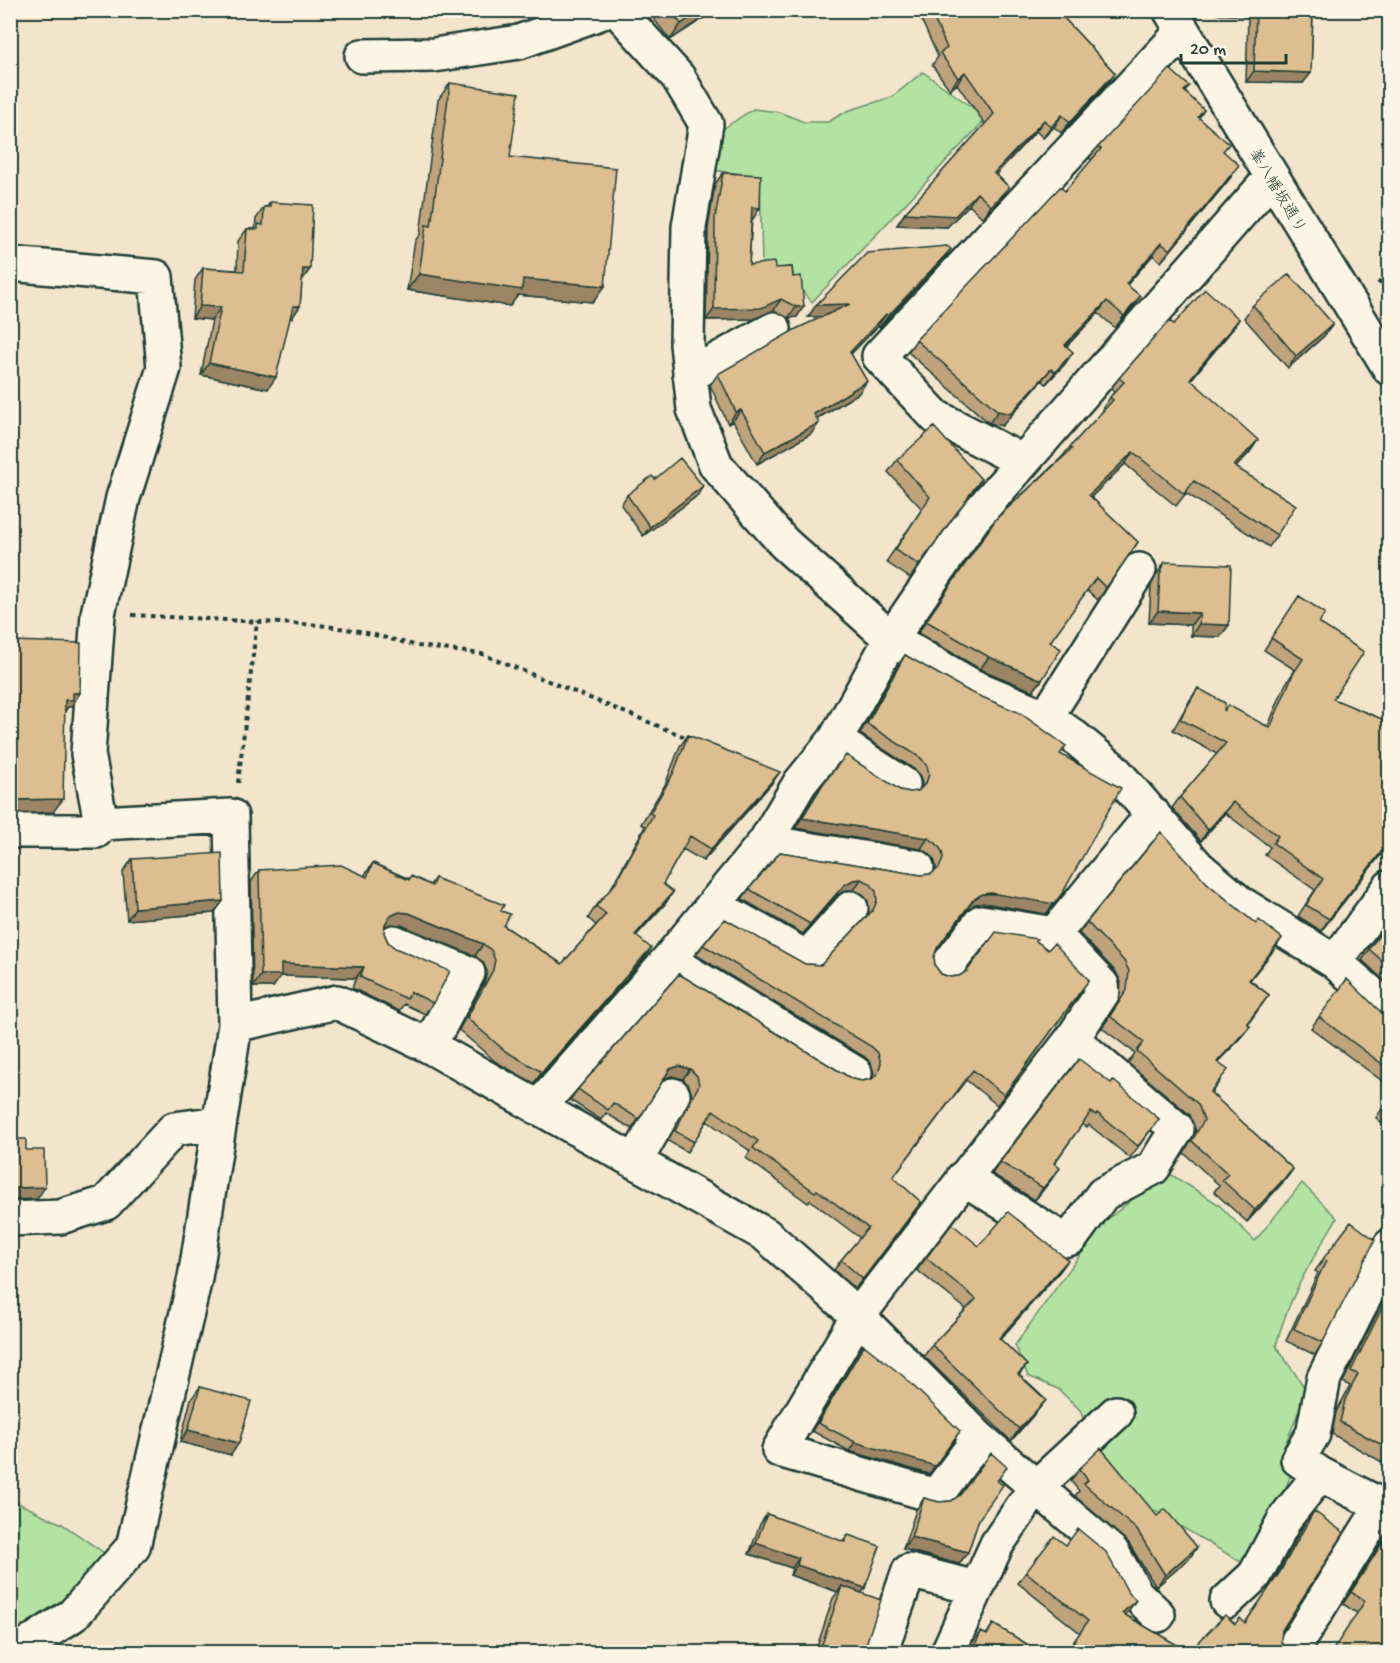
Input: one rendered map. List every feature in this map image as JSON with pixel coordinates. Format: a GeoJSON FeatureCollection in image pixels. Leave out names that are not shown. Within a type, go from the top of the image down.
{"type":"FeatureCollection","features":[{"type":"Feature","properties":{"kind":"street"},"geometry":{"type":"LineString","coordinates":[[362,56],[434,55],[519,42],[609,10]]}},
{"type":"Feature","properties":{"kind":"street"},"geometry":{"type":"LineString","coordinates":[[617,10],[678,77],[706,123],[689,227],[687,344],[694,409],[716,465],[784,543],[891,639],[972,686],[1046,717],[1113,770],[1198,867],[1240,903],[1335,962],[1375,997],[1389,1015]]}},
{"type":"Feature","properties":{"kind":"street"},"geometry":{"type":"LineString","coordinates":[[1022,461],[936,417],[879,356],[1176,21]]}},
{"type":"Feature","properties":{"kind":"street","name":"峯八幡坂通り"},"geometry":{"type":"LineString","coordinates":[[1176,21],[1389,369]]}},
{"type":"Feature","properties":{"kind":"street"},"geometry":{"type":"LineString","coordinates":[[538,1108],[668,960],[765,842],[800,783],[835,740],[891,639],[973,519],[1271,178]]}},
{"type":"Feature","properties":{"kind":"street"},"geometry":{"type":"LineString","coordinates":[[10,264],[156,277],[164,368],[123,498],[98,614],[88,754],[101,822],[96,831],[10,831]]}},
{"type":"Feature","properties":{"kind":"street"},"geometry":{"type":"LineString","coordinates":[[690,375],[774,329]]}},
{"type":"Feature","properties":{"kind":"street"},"geometry":{"type":"LineString","coordinates":[[1046,717],[1139,570]]}},
{"type":"Feature","properties":{"kind":"street"},"geometry":{"type":"LineString","coordinates":[[835,740],[903,784]]}},
{"type":"Feature","properties":{"kind":"street"},"geometry":{"type":"LineString","coordinates":[[1053,934],[1153,814]]}},
{"type":"Feature","properties":{"kind":"street"},"geometry":{"type":"LineString","coordinates":[[16,1653],[73,1615],[133,1547],[195,1278],[235,1025],[231,816],[101,822]]}},
{"type":"Feature","properties":{"kind":"street"},"geometry":{"type":"LineString","coordinates":[[765,842],[917,867]]}},
{"type":"Feature","properties":{"kind":"street"},"geometry":{"type":"LineString","coordinates":[[1335,962],[1389,887]]}},
{"type":"Feature","properties":{"kind":"street"},"geometry":{"type":"LineString","coordinates":[[714,905],[807,958],[851,908]]}},
{"type":"Feature","properties":{"kind":"street"},"geometry":{"type":"LineString","coordinates":[[945,969],[981,922],[1053,934],[1102,985],[1103,992],[1072,1039],[858,1316],[779,1450],[936,1496],[980,1438]]}},
{"type":"Feature","properties":{"kind":"street"},"geometry":{"type":"LineString","coordinates":[[394,942],[468,973],[429,1046]]}},
{"type":"Feature","properties":{"kind":"street"},"geometry":{"type":"LineString","coordinates":[[668,960],[855,1073]]}},
{"type":"Feature","properties":{"kind":"street"},"geometry":{"type":"LineString","coordinates":[[235,1025],[337,1002],[429,1046],[766,1235],[858,1316],[980,1438],[1112,1552],[1136,1594],[1158,1615]]}},
{"type":"Feature","properties":{"kind":"street"},"geometry":{"type":"LineString","coordinates":[[963,1178],[1063,1240],[1071,1238],[1103,1194],[1153,1168],[1177,1129],[1072,1039]]}},
{"type":"Feature","properties":{"kind":"street"},"geometry":{"type":"LineString","coordinates":[[635,1162],[673,1095]]}},
{"type":"Feature","properties":{"kind":"street"},"geometry":{"type":"LineString","coordinates":[[10,1219],[60,1217],[106,1203],[174,1129],[219,1123]]}},
{"type":"Feature","properties":{"kind":"street"},"geometry":{"type":"LineString","coordinates":[[1291,1653],[1386,1508],[1320,1474],[1298,1459],[1313,1434],[1324,1378],[1389,1246]]}},
{"type":"Feature","properties":{"kind":"street"},"geometry":{"type":"LineString","coordinates":[[948,1653],[997,1544],[1036,1487],[1116,1413]]}},
{"type":"Feature","properties":{"kind":"street"},"geometry":{"type":"LineString","coordinates":[[1227,1601],[1255,1575],[1286,1517],[1320,1474]]}},
{"type":"Feature","properties":{"kind":"street"},"geometry":{"type":"LineString","coordinates":[[880,1652],[909,1570],[976,1588]]}},
{"type":"Feature","properties":{"kind":"path"},"geometry":{"type":"LineString","coordinates":[[98,614],[257,621],[359,631],[418,646],[482,654],[700,744]]}},
{"type":"Feature","properties":{"kind":"path"},"geometry":{"type":"LineString","coordinates":[[231,816],[237,790],[257,621]]}},
{"type":"Feature","properties":{"kind":"green space"},"geometry":{"type":"Polygon","coordinates":[[[923,72],[987,118],[812,302],[784,270],[762,265],[760,176],[711,170],[720,131],[753,109],[779,112],[804,122],[828,122],[847,111],[892,97],[923,72]]]}},
{"type":"Feature","properties":{"kind":"green space"},"geometry":{"type":"Polygon","coordinates":[[[1167,1172],[1218,1204],[1255,1241],[1302,1183],[1337,1218],[1294,1295],[1276,1346],[1307,1391],[1280,1457],[1293,1469],[1264,1544],[1249,1567],[1130,1496],[1095,1452],[1080,1410],[1058,1389],[1028,1376],[1015,1345],[1103,1223],[1167,1172]]]}},
{"type":"Feature","properties":{"kind":"green space"},"geometry":{"type":"Polygon","coordinates":[[[10,1499],[62,1524],[110,1557],[60,1611],[10,1637],[10,1499]]]}},
{"type":"Feature","properties":{"kind":"building"},"geometry":{"type":"Polygon","coordinates":[[[670,10],[702,10],[681,24],[670,10]]]}},
{"type":"Feature","properties":{"kind":"building"},"geometry":{"type":"Polygon","coordinates":[[[930,10],[1065,10],[1061,15],[1115,73],[1070,122],[1062,115],[1051,127],[1044,120],[994,173],[1009,187],[991,206],[977,193],[955,216],[905,213],[994,114],[965,72],[958,78],[940,53],[947,48],[930,10]]]}},
{"type":"Feature","properties":{"kind":"building"},"geometry":{"type":"Polygon","coordinates":[[[1256,10],[1313,10],[1311,73],[1254,71],[1256,10]]]}},
{"type":"Feature","properties":{"kind":"building"},"geometry":{"type":"Polygon","coordinates":[[[1170,69],[1189,86],[1184,91],[1204,110],[1198,117],[1229,144],[1223,151],[1239,165],[1170,250],[1161,243],[1126,284],[1140,296],[1124,316],[1107,301],[1065,345],[1073,352],[1055,372],[1051,369],[1010,414],[998,411],[916,340],[1060,187],[1065,191],[1101,149],[1098,147],[1170,69]]]}},
{"type":"Feature","properties":{"kind":"building"},"geometry":{"type":"Polygon","coordinates":[[[450,83],[519,93],[510,157],[616,168],[605,286],[523,279],[522,290],[419,274],[426,225],[431,226],[450,83]]]}},
{"type":"Feature","properties":{"kind":"building"},"geometry":{"type":"Polygon","coordinates":[[[723,173],[761,175],[760,208],[752,207],[749,265],[774,262],[775,268],[792,267],[793,277],[801,276],[804,306],[796,307],[781,299],[761,308],[714,309],[715,218],[723,173]]]}},
{"type":"Feature","properties":{"kind":"building"},"geometry":{"type":"Polygon","coordinates":[[[270,202],[313,205],[310,269],[303,269],[300,306],[293,306],[276,377],[209,363],[221,307],[200,306],[203,268],[244,271],[247,229],[258,229],[258,224],[263,225],[264,207],[270,207],[270,202]]]}},
{"type":"Feature","properties":{"kind":"building"},"geometry":{"type":"Polygon","coordinates":[[[947,246],[951,249],[888,316],[886,314],[850,352],[867,381],[814,414],[819,423],[765,452],[741,410],[736,412],[718,374],[796,329],[850,304],[816,305],[867,253],[947,246]]]}},
{"type":"Feature","properties":{"kind":"building"},"geometry":{"type":"Polygon","coordinates":[[[1289,274],[1333,324],[1296,356],[1253,305],[1289,274]]]}},
{"type":"Feature","properties":{"kind":"building"},"geometry":{"type":"Polygon","coordinates":[[[1205,289],[1239,319],[1190,379],[1258,440],[1234,466],[1296,505],[1277,535],[1194,481],[1184,494],[1133,452],[1089,495],[1138,542],[1106,588],[1096,578],[1050,642],[1061,649],[1042,680],[989,657],[926,621],[996,519],[1072,449],[1070,447],[1113,400],[1110,397],[1124,382],[1119,378],[1169,321],[1174,324],[1205,289]]]}},
{"type":"Feature","properties":{"kind":"building"},"geometry":{"type":"Polygon","coordinates":[[[934,427],[981,479],[919,565],[895,550],[930,497],[897,460],[934,427]]]}},
{"type":"Feature","properties":{"kind":"building"},"geometry":{"type":"Polygon","coordinates":[[[680,458],[703,486],[650,527],[627,495],[652,476],[655,479],[680,458]]]}},
{"type":"Feature","properties":{"kind":"building"},"geometry":{"type":"Polygon","coordinates":[[[1165,562],[1231,565],[1229,625],[1199,624],[1200,613],[1158,611],[1160,574],[1165,562]]]}},
{"type":"Feature","properties":{"kind":"building"},"geometry":{"type":"Polygon","coordinates":[[[1299,596],[1325,613],[1319,623],[1364,652],[1333,699],[1389,722],[1389,842],[1329,919],[1306,905],[1323,879],[1273,843],[1278,836],[1233,802],[1208,830],[1180,797],[1226,743],[1180,719],[1198,688],[1225,703],[1224,711],[1228,705],[1270,728],[1293,674],[1303,659],[1271,638],[1299,596]]]}},
{"type":"Feature","properties":{"kind":"building"},"geometry":{"type":"Polygon","coordinates":[[[10,641],[81,643],[80,693],[73,693],[73,700],[65,700],[63,799],[10,800],[10,641]]]}},
{"type":"Feature","properties":{"kind":"building"},"geometry":{"type":"Polygon","coordinates":[[[905,655],[970,692],[1020,713],[1066,746],[1060,754],[1121,788],[1054,904],[991,893],[982,894],[973,900],[937,948],[934,957],[935,966],[941,974],[950,977],[959,976],[967,971],[996,932],[1037,939],[1036,941],[1048,950],[1054,943],[1089,980],[1004,1095],[973,1070],[893,1177],[921,1202],[863,1279],[841,1260],[868,1228],[817,1190],[815,1192],[753,1148],[758,1141],[713,1110],[694,1142],[675,1131],[699,1085],[697,1076],[690,1069],[679,1066],[670,1069],[639,1119],[613,1103],[608,1110],[578,1089],[679,974],[852,1079],[862,1081],[872,1079],[878,1073],[881,1063],[878,1053],[872,1047],[703,945],[725,919],[805,964],[821,965],[873,910],[877,901],[876,891],[870,883],[861,879],[844,885],[810,924],[749,889],[780,852],[921,875],[931,874],[939,868],[943,859],[942,851],[928,838],[802,818],[823,784],[846,755],[900,790],[918,791],[926,783],[929,774],[921,758],[867,724],[905,655]]]}},
{"type":"Feature","properties":{"kind":"building"},"geometry":{"type":"Polygon","coordinates":[[[688,735],[780,772],[711,849],[690,836],[663,884],[673,892],[635,935],[651,948],[542,1072],[505,1051],[467,1018],[493,970],[495,960],[491,950],[483,944],[409,913],[399,912],[390,916],[385,924],[384,933],[388,942],[395,948],[450,971],[433,1003],[411,992],[407,999],[360,977],[364,967],[281,964],[281,975],[261,975],[259,870],[341,865],[367,877],[373,863],[409,880],[411,876],[432,886],[435,878],[504,905],[501,911],[510,914],[504,926],[562,964],[606,914],[596,906],[619,879],[653,815],[650,813],[673,774],[688,735]]]}},
{"type":"Feature","properties":{"kind":"building"},"geometry":{"type":"Polygon","coordinates":[[[1161,832],[1207,883],[1256,924],[1259,920],[1282,938],[1249,980],[1269,995],[1247,1023],[1250,1026],[1217,1062],[1228,1070],[1210,1092],[1293,1169],[1255,1210],[1222,1180],[1228,1174],[1192,1141],[1204,1120],[1198,1104],[1137,1051],[1144,1042],[1110,1016],[1127,990],[1129,971],[1124,961],[1087,922],[1161,832]]]}},
{"type":"Feature","properties":{"kind":"building"},"geometry":{"type":"Polygon","coordinates":[[[222,853],[223,901],[135,908],[132,859],[222,853]]]}},
{"type":"Feature","properties":{"kind":"building"},"geometry":{"type":"Polygon","coordinates":[[[1389,922],[1389,967],[1369,949],[1389,922]]]}},
{"type":"Feature","properties":{"kind":"building"},"geometry":{"type":"Polygon","coordinates":[[[1347,979],[1389,1020],[1389,1069],[1319,1017],[1347,979]]]}},
{"type":"Feature","properties":{"kind":"building"},"geometry":{"type":"Polygon","coordinates":[[[1079,1059],[1111,1083],[1113,1080],[1159,1119],[1138,1146],[1097,1113],[1096,1115],[1091,1112],[1054,1163],[1060,1168],[1043,1188],[1000,1162],[1079,1059]]]}},
{"type":"Feature","properties":{"kind":"building"},"geometry":{"type":"Polygon","coordinates":[[[1389,1100],[1389,1112],[1384,1106],[1389,1100]]]}},
{"type":"Feature","properties":{"kind":"building"},"geometry":{"type":"Polygon","coordinates":[[[10,1139],[26,1139],[26,1150],[44,1150],[45,1187],[17,1188],[10,1191],[10,1139]]]}},
{"type":"Feature","properties":{"kind":"building"},"geometry":{"type":"Polygon","coordinates":[[[1008,1212],[1068,1260],[999,1338],[1027,1365],[1018,1374],[1046,1400],[1019,1429],[932,1345],[976,1299],[926,1258],[952,1224],[979,1246],[1008,1212]]]}},
{"type":"Feature","properties":{"kind":"building"},"geometry":{"type":"Polygon","coordinates":[[[1351,1222],[1375,1240],[1323,1342],[1294,1329],[1326,1261],[1323,1259],[1351,1222]]]}},
{"type":"Feature","properties":{"kind":"building"},"geometry":{"type":"Polygon","coordinates":[[[1389,1294],[1389,1449],[1340,1422],[1345,1400],[1358,1374],[1351,1371],[1389,1294]]]}},
{"type":"Feature","properties":{"kind":"building"},"geometry":{"type":"Polygon","coordinates":[[[864,1345],[903,1376],[960,1431],[935,1466],[855,1442],[818,1423],[864,1345]]]}},
{"type":"Feature","properties":{"kind":"building"},"geometry":{"type":"Polygon","coordinates":[[[200,1387],[251,1401],[239,1443],[188,1430],[200,1387]]]}},
{"type":"Feature","properties":{"kind":"building"},"geometry":{"type":"Polygon","coordinates":[[[1101,1448],[1157,1516],[1165,1509],[1197,1547],[1165,1575],[1137,1530],[1084,1484],[1088,1480],[1079,1469],[1101,1448]]]}},
{"type":"Feature","properties":{"kind":"building"},"geometry":{"type":"Polygon","coordinates":[[[991,1453],[1007,1467],[997,1481],[1003,1485],[979,1519],[968,1552],[911,1537],[924,1498],[939,1502],[951,1501],[960,1495],[991,1453]]]}},
{"type":"Feature","properties":{"kind":"building"},"geometry":{"type":"Polygon","coordinates":[[[1314,1511],[1344,1533],[1282,1630],[1281,1640],[1286,1653],[1066,1653],[1088,1621],[1026,1572],[1054,1536],[1066,1545],[1078,1529],[1106,1552],[1128,1592],[1136,1600],[1122,1613],[1189,1652],[1225,1615],[1235,1624],[1240,1618],[1245,1623],[1280,1572],[1314,1511]]]}},
{"type":"Feature","properties":{"kind":"building"},"geometry":{"type":"Polygon","coordinates":[[[767,1514],[845,1542],[848,1535],[880,1546],[865,1588],[797,1565],[799,1558],[756,1543],[767,1514]]]}},
{"type":"Feature","properties":{"kind":"building"},"geometry":{"type":"Polygon","coordinates":[[[1388,1534],[1389,1623],[1384,1632],[1389,1635],[1385,1641],[1389,1644],[1389,1651],[1388,1653],[1331,1653],[1365,1601],[1351,1592],[1388,1534]]]}},
{"type":"Feature","properties":{"kind":"building"},"geometry":{"type":"Polygon","coordinates":[[[842,1586],[881,1600],[863,1653],[819,1653],[842,1586]]]}},
{"type":"Feature","properties":{"kind":"building"},"geometry":{"type":"Polygon","coordinates":[[[993,1624],[1042,1653],[968,1653],[973,1649],[981,1632],[987,1635],[993,1624]]]}}]}
